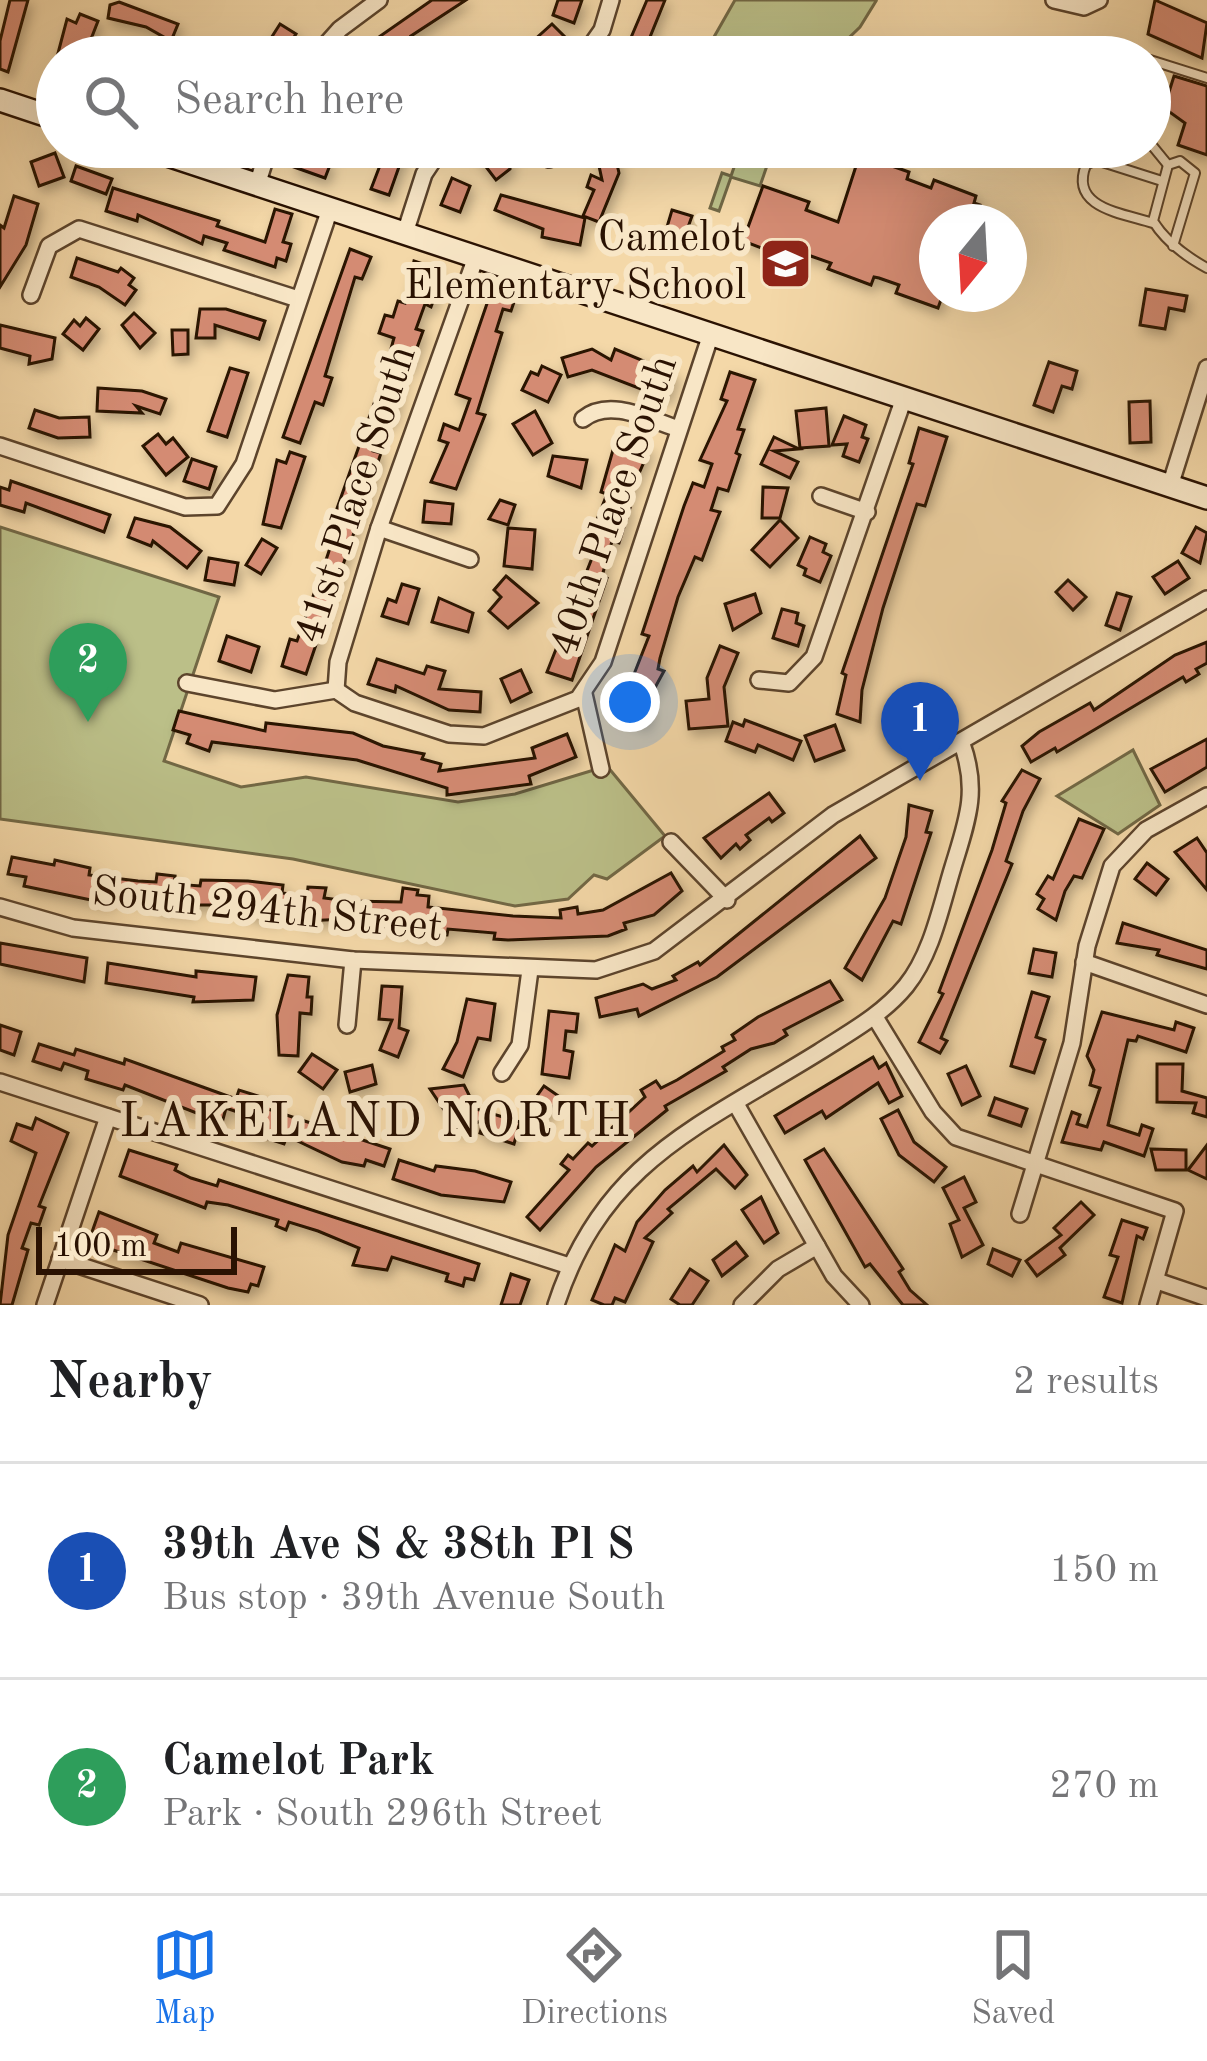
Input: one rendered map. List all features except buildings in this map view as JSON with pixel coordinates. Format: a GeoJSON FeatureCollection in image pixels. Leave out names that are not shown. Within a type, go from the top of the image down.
{"type":"FeatureCollection","features":[{"type":"Feature","properties":{"kind":"street"},"geometry":{"type":"LineString","coordinates":[[598,36],[611,0]]}},
{"type":"Feature","properties":{"kind":"street"},"geometry":{"type":"LineString","coordinates":[[1054,0],[1084,7],[1099,0]]}},
{"type":"Feature","properties":{"kind":"street"},"geometry":{"type":"LineString","coordinates":[[337,36],[373,2]]}},
{"type":"Feature","properties":{"kind":"street"},"geometry":{"type":"LineString","coordinates":[[0,100],[36,112]]}},
{"type":"Feature","properties":{"kind":"street"},"geometry":{"type":"LineString","coordinates":[[206,168],[1207,498]]}},
{"type":"Feature","properties":{"kind":"street"},"geometry":{"type":"LineString","coordinates":[[257,185],[262,168]]}},
{"type":"Feature","properties":{"kind":"street"},"geometry":{"type":"LineString","coordinates":[[405,233],[428,168]]}},
{"type":"Feature","properties":{"kind":"street"},"geometry":{"type":"LineString","coordinates":[[0,446],[185,506],[217,506],[244,464],[330,209]]}},
{"type":"Feature","properties":{"kind":"street"},"geometry":{"type":"LineString","coordinates":[[31,295],[47,249],[59,236],[79,229],[298,298]]}},
{"type":"Feature","properties":{"kind":"street","name":"41st Place South"},"geometry":{"type":"LineString","coordinates":[[336,690],[338,662],[379,528],[476,257]]}},
{"type":"Feature","properties":{"kind":"street","name":"40th Place South"},"geometry":{"type":"LineString","coordinates":[[601,769],[584,694],[607,650],[711,334]]}},
{"type":"Feature","properties":{"kind":"street"},"geometry":{"type":"LineString","coordinates":[[1169,486],[1207,370]]}},
{"type":"Feature","properties":{"kind":"street"},"geometry":{"type":"LineString","coordinates":[[759,680],[789,683],[808,667],[904,398]]}},
{"type":"Feature","properties":{"kind":"street"},"geometry":{"type":"LineString","coordinates":[[583,419],[593,411],[615,409],[679,429]]}},
{"type":"Feature","properties":{"kind":"street"},"geometry":{"type":"LineString","coordinates":[[821,496],[867,512]]}},
{"type":"Feature","properties":{"kind":"street"},"geometry":{"type":"LineString","coordinates":[[379,528],[470,559]]}},
{"type":"Feature","properties":{"kind":"street","name":"South 294th Street"},"geometry":{"type":"LineString","coordinates":[[0,907],[73,928],[353,960],[530,970],[596,970],[630,962],[678,936],[833,815],[1207,599]]}},
{"type":"Feature","properties":{"kind":"street"},"geometry":{"type":"LineString","coordinates":[[187,683],[275,700],[336,690],[355,703],[472,737],[496,733],[584,694]]}},
{"type":"Feature","properties":{"kind":"street"},"geometry":{"type":"LineString","coordinates":[[556,1305],[569,1266],[633,1171],[666,1144],[875,1017],[908,983],[937,920],[974,799],[962,744]]}},
{"type":"Feature","properties":{"kind":"street"},"geometry":{"type":"LineString","coordinates":[[1020,1214],[1072,1043],[1101,891],[1119,856],[1146,830],[1206,799]]}},
{"type":"Feature","properties":{"kind":"street"},"geometry":{"type":"LineString","coordinates":[[671,842],[727,900]]}},
{"type":"Feature","properties":{"kind":"street"},"geometry":{"type":"LineString","coordinates":[[347,1025],[353,960]]}},
{"type":"Feature","properties":{"kind":"street"},"geometry":{"type":"LineString","coordinates":[[1084,962],[1207,1005]]}},
{"type":"Feature","properties":{"kind":"street"},"geometry":{"type":"LineString","coordinates":[[502,1073],[520,1045],[530,970]]}},
{"type":"Feature","properties":{"kind":"street"},"geometry":{"type":"LineString","coordinates":[[875,1017],[943,1125],[974,1145],[1175,1211],[1148,1305]]}},
{"type":"Feature","properties":{"kind":"street"},"geometry":{"type":"LineString","coordinates":[[0,1082],[569,1266]]}},
{"type":"Feature","properties":{"kind":"street"},"geometry":{"type":"LineString","coordinates":[[736,1104],[834,1276],[861,1305]]}},
{"type":"Feature","properties":{"kind":"street"},"geometry":{"type":"LineString","coordinates":[[45,1305],[108,1117]]}},
{"type":"Feature","properties":{"kind":"street"},"geometry":{"type":"LineString","coordinates":[[742,1305],[778,1269],[817,1246]]}},
{"type":"Feature","properties":{"kind":"street"},"geometry":{"type":"LineString","coordinates":[[60,1259],[198,1305]]}},
{"type":"Feature","properties":{"kind":"street"},"geometry":{"type":"LineString","coordinates":[[1156,1281],[1207,1298]]}},
{"type":"Feature","properties":{"kind":"lane"},"geometry":{"type":"LineString","coordinates":[[1171,67],[1207,78]]}},
{"type":"Feature","properties":{"kind":"lane"},"geometry":{"type":"LineString","coordinates":[[1171,165],[1187,162],[1195,173],[1173,246]]}},
{"type":"Feature","properties":{"kind":"lane"},"geometry":{"type":"LineString","coordinates":[[1085,168],[1081,179],[1085,196],[1154,223],[1173,246],[1207,268]]}},
{"type":"Feature","properties":{"kind":"lane"},"geometry":{"type":"LineString","coordinates":[[1121,168],[1162,181]]}},
{"type":"Feature","properties":{"kind":"lane"},"geometry":{"type":"LineString","coordinates":[[1154,223],[1167,168]]}},
{"type":"Feature","properties":{"kind":"green space"},"geometry":{"type":"Polygon","coordinates":[[[735,0],[876,1],[851,36],[715,36],[735,0]]]}},
{"type":"Feature","properties":{"kind":"green space"},"geometry":{"type":"Polygon","coordinates":[[[734,168],[766,168],[760,186],[731,177],[719,211],[710,208],[722,173],[731,176],[734,168]]]}},
{"type":"Feature","properties":{"kind":"green space"},"geometry":{"type":"Polygon","coordinates":[[[0,527],[219,597],[164,761],[241,787],[306,777],[458,802],[515,794],[607,766],[665,836],[607,879],[594,875],[568,899],[515,906],[293,859],[0,819],[0,527]]]}},
{"type":"Feature","properties":{"kind":"green space"},"geometry":{"type":"Polygon","coordinates":[[[1133,750],[1160,805],[1118,834],[1057,796],[1133,750]]]}},
{"type":"Feature","properties":{"kind":"place","name":"Camelot Elementary School"},"geometry":{"type":"Point","coordinates":[785,263]}},
{"type":"Feature","properties":{"kind":"place","name":"Camelot Park"},"geometry":{"type":"Point","coordinates":[88,722]}},
{"type":"Feature","properties":{"kind":"place","name":"39th Ave S & 38th Pl S"},"geometry":{"type":"Point","coordinates":[920,781]}},
{"type":"Feature","properties":{"kind":"district","name":"LAKELAND NORTH"},"geometry":{"type":"Point","coordinates":[376,1123]}}]}
